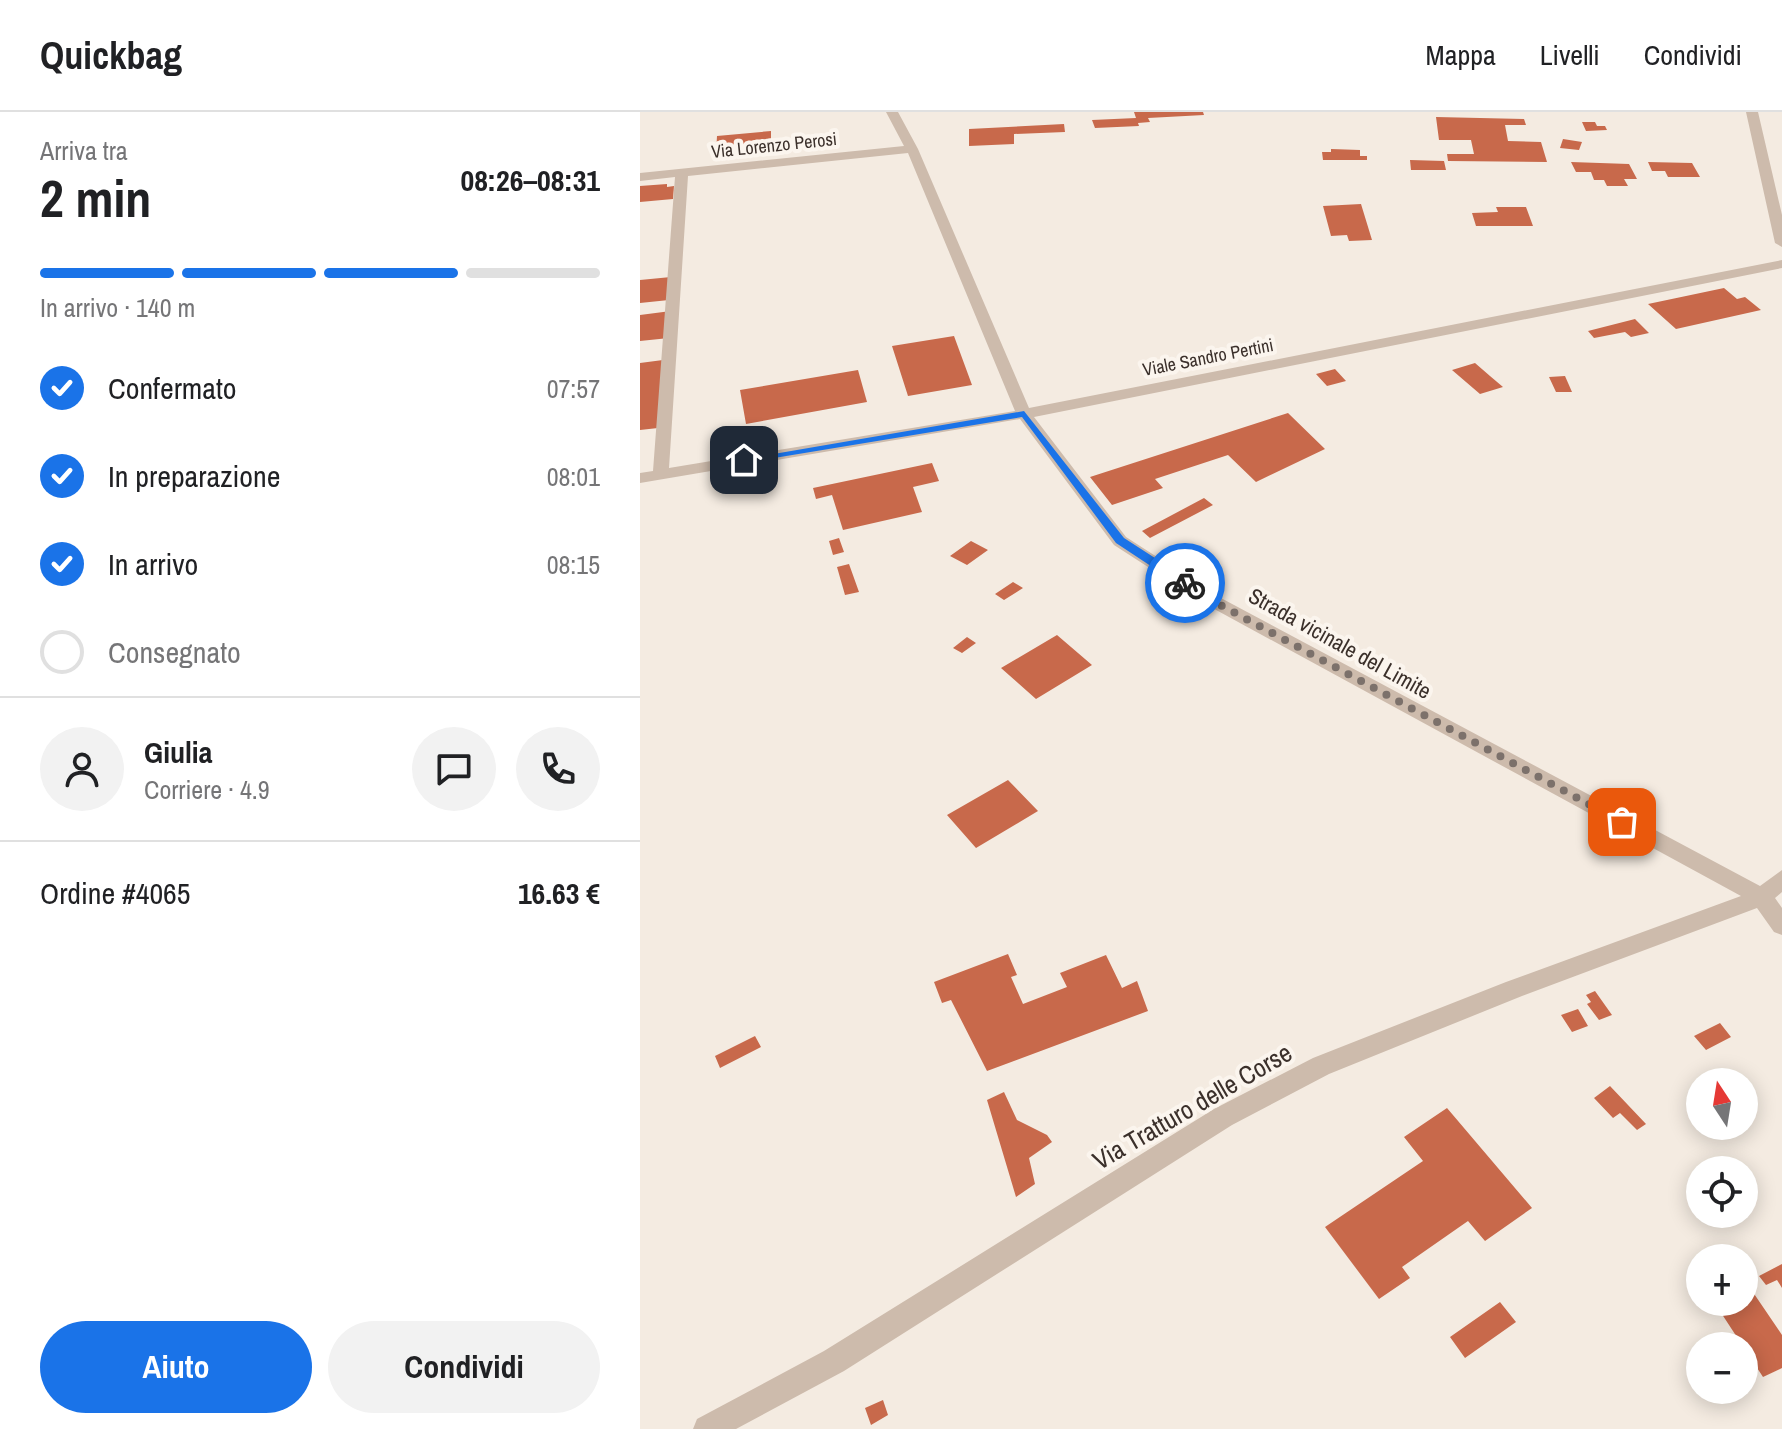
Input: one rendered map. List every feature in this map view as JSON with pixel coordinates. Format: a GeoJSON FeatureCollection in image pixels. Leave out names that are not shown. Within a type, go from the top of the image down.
{"type":"FeatureCollection","features":[{"type":"Feature","properties":{"kind":"street","name":"Strada vicinale del Limite"},"geometry":{"type":"LineString","coordinates":[[892,112],[912,149],[1024,414],[1120,541],[1213,601],[1762,897]]}},
{"type":"Feature","properties":{"kind":"street"},"geometry":{"type":"LineString","coordinates":[[1752,112],[1782,243]]}},
{"type":"Feature","properties":{"kind":"street","name":"Via Lorenzo Perosi"},"geometry":{"type":"LineString","coordinates":[[640,177],[912,149]]}},
{"type":"Feature","properties":{"kind":"street"},"geometry":{"type":"LineString","coordinates":[[661,474],[682,172]]}},
{"type":"Feature","properties":{"kind":"street","name":"Viale Sandro Pertini"},"geometry":{"type":"LineString","coordinates":[[640,478],[1024,414],[1782,264]]}},
{"type":"Feature","properties":{"kind":"street","name":"Via Tratturo delle Corse"},"geometry":{"type":"LineString","coordinates":[[707,1429],[834,1361],[1223,1117],[1321,1066],[1514,989],[1762,897],[1782,879]]}},
{"type":"Feature","properties":{"kind":"street"},"geometry":{"type":"LineString","coordinates":[[1762,897],[1782,926]]}},
{"type":"Feature","properties":{"kind":"building"},"geometry":{"type":"Polygon","coordinates":[[[1134,112],[1203,112],[1204,115],[1148,118],[1150,122],[1138,123],[1139,126],[1095,128],[1092,120],[1136,118],[1134,112]]]}},
{"type":"Feature","properties":{"kind":"building"},"geometry":{"type":"Polygon","coordinates":[[[1436,117],[1524,119],[1526,125],[1505,125],[1508,141],[1541,142],[1547,162],[1448,161],[1447,154],[1474,154],[1471,140],[1439,140],[1436,117]]]}},
{"type":"Feature","properties":{"kind":"building"},"geometry":{"type":"Polygon","coordinates":[[[1582,122],[1595,122],[1607,130],[1586,131],[1582,122]]]}},
{"type":"Feature","properties":{"kind":"building"},"geometry":{"type":"Polygon","coordinates":[[[1064,124],[1065,132],[1014,134],[1014,144],[969,146],[969,129],[1064,124]]]}},
{"type":"Feature","properties":{"kind":"building"},"geometry":{"type":"Polygon","coordinates":[[[771,131],[771,148],[716,153],[717,136],[771,131]]]}},
{"type":"Feature","properties":{"kind":"building"},"geometry":{"type":"Polygon","coordinates":[[[1563,139],[1582,142],[1579,150],[1560,148],[1563,139]]]}},
{"type":"Feature","properties":{"kind":"building"},"geometry":{"type":"Polygon","coordinates":[[[1331,149],[1360,150],[1360,156],[1367,156],[1367,160],[1323,160],[1322,152],[1331,152],[1331,149]]]}},
{"type":"Feature","properties":{"kind":"building"},"geometry":{"type":"Polygon","coordinates":[[[1410,160],[1444,161],[1446,170],[1411,170],[1410,160]]]}},
{"type":"Feature","properties":{"kind":"building"},"geometry":{"type":"Polygon","coordinates":[[[1571,162],[1629,164],[1637,179],[1624,179],[1628,186],[1607,186],[1604,180],[1594,180],[1591,172],[1576,172],[1571,162]]]}},
{"type":"Feature","properties":{"kind":"building"},"geometry":{"type":"Polygon","coordinates":[[[1648,162],[1692,163],[1700,177],[1668,177],[1665,171],[1652,171],[1648,162]]]}},
{"type":"Feature","properties":{"kind":"building"},"geometry":{"type":"Polygon","coordinates":[[[667,184],[667,187],[674,186],[673,199],[640,202],[640,186],[667,184]]]}},
{"type":"Feature","properties":{"kind":"building"},"geometry":{"type":"Polygon","coordinates":[[[1361,204],[1372,240],[1349,241],[1347,235],[1331,236],[1323,206],[1361,204]]]}},
{"type":"Feature","properties":{"kind":"building"},"geometry":{"type":"Polygon","coordinates":[[[1496,207],[1526,207],[1533,226],[1476,226],[1472,213],[1498,212],[1496,207]]]}},
{"type":"Feature","properties":{"kind":"building"},"geometry":{"type":"Polygon","coordinates":[[[671,277],[669,300],[640,303],[640,280],[671,277]]]}},
{"type":"Feature","properties":{"kind":"building"},"geometry":{"type":"Polygon","coordinates":[[[1724,288],[1737,299],[1745,297],[1761,310],[1676,329],[1648,304],[1724,288]]]}},
{"type":"Feature","properties":{"kind":"building"},"geometry":{"type":"Polygon","coordinates":[[[671,311],[669,338],[640,341],[640,315],[671,311]]]}},
{"type":"Feature","properties":{"kind":"building"},"geometry":{"type":"Polygon","coordinates":[[[1635,319],[1649,333],[1631,337],[1625,332],[1594,338],[1588,331],[1635,319]]]}},
{"type":"Feature","properties":{"kind":"building"},"geometry":{"type":"Polygon","coordinates":[[[954,336],[972,385],[908,396],[892,346],[954,336]]]}},
{"type":"Feature","properties":{"kind":"building"},"geometry":{"type":"Polygon","coordinates":[[[663,360],[658,428],[640,430],[640,363],[663,360]]]}},
{"type":"Feature","properties":{"kind":"building"},"geometry":{"type":"Polygon","coordinates":[[[1475,363],[1503,387],[1480,394],[1452,370],[1475,363]]]}},
{"type":"Feature","properties":{"kind":"building"},"geometry":{"type":"Polygon","coordinates":[[[1335,369],[1346,381],[1327,386],[1316,374],[1335,369]]]}},
{"type":"Feature","properties":{"kind":"building"},"geometry":{"type":"Polygon","coordinates":[[[858,370],[867,402],[746,424],[740,390],[858,370]]]}},
{"type":"Feature","properties":{"kind":"building"},"geometry":{"type":"Polygon","coordinates":[[[1565,376],[1572,392],[1556,392],[1549,377],[1565,376]]]}},
{"type":"Feature","properties":{"kind":"building"},"geometry":{"type":"Polygon","coordinates":[[[1288,413],[1325,449],[1256,482],[1228,455],[1155,479],[1163,488],[1112,505],[1090,477],[1288,413]]]}},
{"type":"Feature","properties":{"kind":"building"},"geometry":{"type":"Polygon","coordinates":[[[932,463],[939,481],[913,487],[922,512],[843,530],[832,495],[816,499],[813,488],[932,463]]]}},
{"type":"Feature","properties":{"kind":"building"},"geometry":{"type":"Polygon","coordinates":[[[1204,498],[1213,505],[1150,538],[1142,531],[1204,498]]]}},
{"type":"Feature","properties":{"kind":"building"},"geometry":{"type":"Polygon","coordinates":[[[839,538],[844,552],[833,555],[829,541],[839,538]]]}},
{"type":"Feature","properties":{"kind":"building"},"geometry":{"type":"Polygon","coordinates":[[[971,541],[988,550],[967,565],[950,556],[971,541]]]}},
{"type":"Feature","properties":{"kind":"building"},"geometry":{"type":"Polygon","coordinates":[[[849,564],[859,592],[845,595],[837,567],[849,564]]]}},
{"type":"Feature","properties":{"kind":"building"},"geometry":{"type":"Polygon","coordinates":[[[1013,582],[1023,588],[1004,600],[995,594],[1013,582]]]}},
{"type":"Feature","properties":{"kind":"building"},"geometry":{"type":"Polygon","coordinates":[[[1057,635],[1092,665],[1036,699],[1001,668],[1057,635]]]}},
{"type":"Feature","properties":{"kind":"building"},"geometry":{"type":"Polygon","coordinates":[[[967,637],[976,643],[962,653],[953,648],[967,637]]]}},
{"type":"Feature","properties":{"kind":"building"},"geometry":{"type":"Polygon","coordinates":[[[1008,780],[1038,811],[976,848],[947,815],[1008,780]]]}},
{"type":"Feature","properties":{"kind":"building"},"geometry":{"type":"Polygon","coordinates":[[[1008,954],[1017,975],[1011,977],[1023,1004],[1067,987],[1060,973],[1106,955],[1122,988],[1137,981],[1148,1011],[987,1071],[951,1000],[942,1003],[934,982],[1008,954]]]}},
{"type":"Feature","properties":{"kind":"building"},"geometry":{"type":"Polygon","coordinates":[[[1595,991],[1612,1015],[1599,1020],[1587,1004],[1591,1002],[1586,995],[1595,991]]]}},
{"type":"Feature","properties":{"kind":"building"},"geometry":{"type":"Polygon","coordinates":[[[1578,1009],[1588,1026],[1572,1032],[1561,1015],[1578,1009]]]}},
{"type":"Feature","properties":{"kind":"building"},"geometry":{"type":"Polygon","coordinates":[[[1720,1023],[1731,1037],[1706,1050],[1694,1036],[1720,1023]]]}},
{"type":"Feature","properties":{"kind":"building"},"geometry":{"type":"Polygon","coordinates":[[[755,1036],[761,1047],[720,1068],[715,1056],[755,1036]]]}},
{"type":"Feature","properties":{"kind":"building"},"geometry":{"type":"Polygon","coordinates":[[[1610,1086],[1646,1124],[1637,1130],[1620,1113],[1613,1118],[1594,1098],[1610,1086]]]}},
{"type":"Feature","properties":{"kind":"building"},"geometry":{"type":"Polygon","coordinates":[[[1004,1092],[1017,1120],[1047,1135],[1052,1142],[1029,1158],[1035,1184],[1016,1197],[987,1100],[1004,1092]]]}},
{"type":"Feature","properties":{"kind":"building"},"geometry":{"type":"Polygon","coordinates":[[[1447,1108],[1532,1208],[1485,1241],[1468,1221],[1402,1267],[1410,1278],[1379,1299],[1325,1227],[1423,1161],[1404,1137],[1447,1108]]]}},
{"type":"Feature","properties":{"kind":"building"},"geometry":{"type":"Polygon","coordinates":[[[1782,1264],[1782,1288],[1777,1280],[1766,1285],[1759,1276],[1782,1264]]]}},
{"type":"Feature","properties":{"kind":"building"},"geometry":{"type":"Polygon","coordinates":[[[1758,1300],[1782,1335],[1782,1368],[1763,1377],[1758,1369],[1758,1332],[1734,1332],[1723,1316],[1758,1316],[1758,1300]]]}},
{"type":"Feature","properties":{"kind":"building"},"geometry":{"type":"Polygon","coordinates":[[[1500,1302],[1516,1322],[1465,1358],[1450,1337],[1500,1302]]]}},
{"type":"Feature","properties":{"kind":"building"},"geometry":{"type":"Polygon","coordinates":[[[883,1400],[888,1415],[871,1425],[865,1408],[883,1400]]]}},
{"type":"Feature","properties":{"kind":"way so far"},"geometry":{"type":"LineString","coordinates":[[1185,583],[1622,822]]}},
{"type":"Feature","properties":{"kind":"route"},"geometry":{"type":"LineString","coordinates":[[744,460],[1024,414],[1120,541],[1185,583]]}}]}
